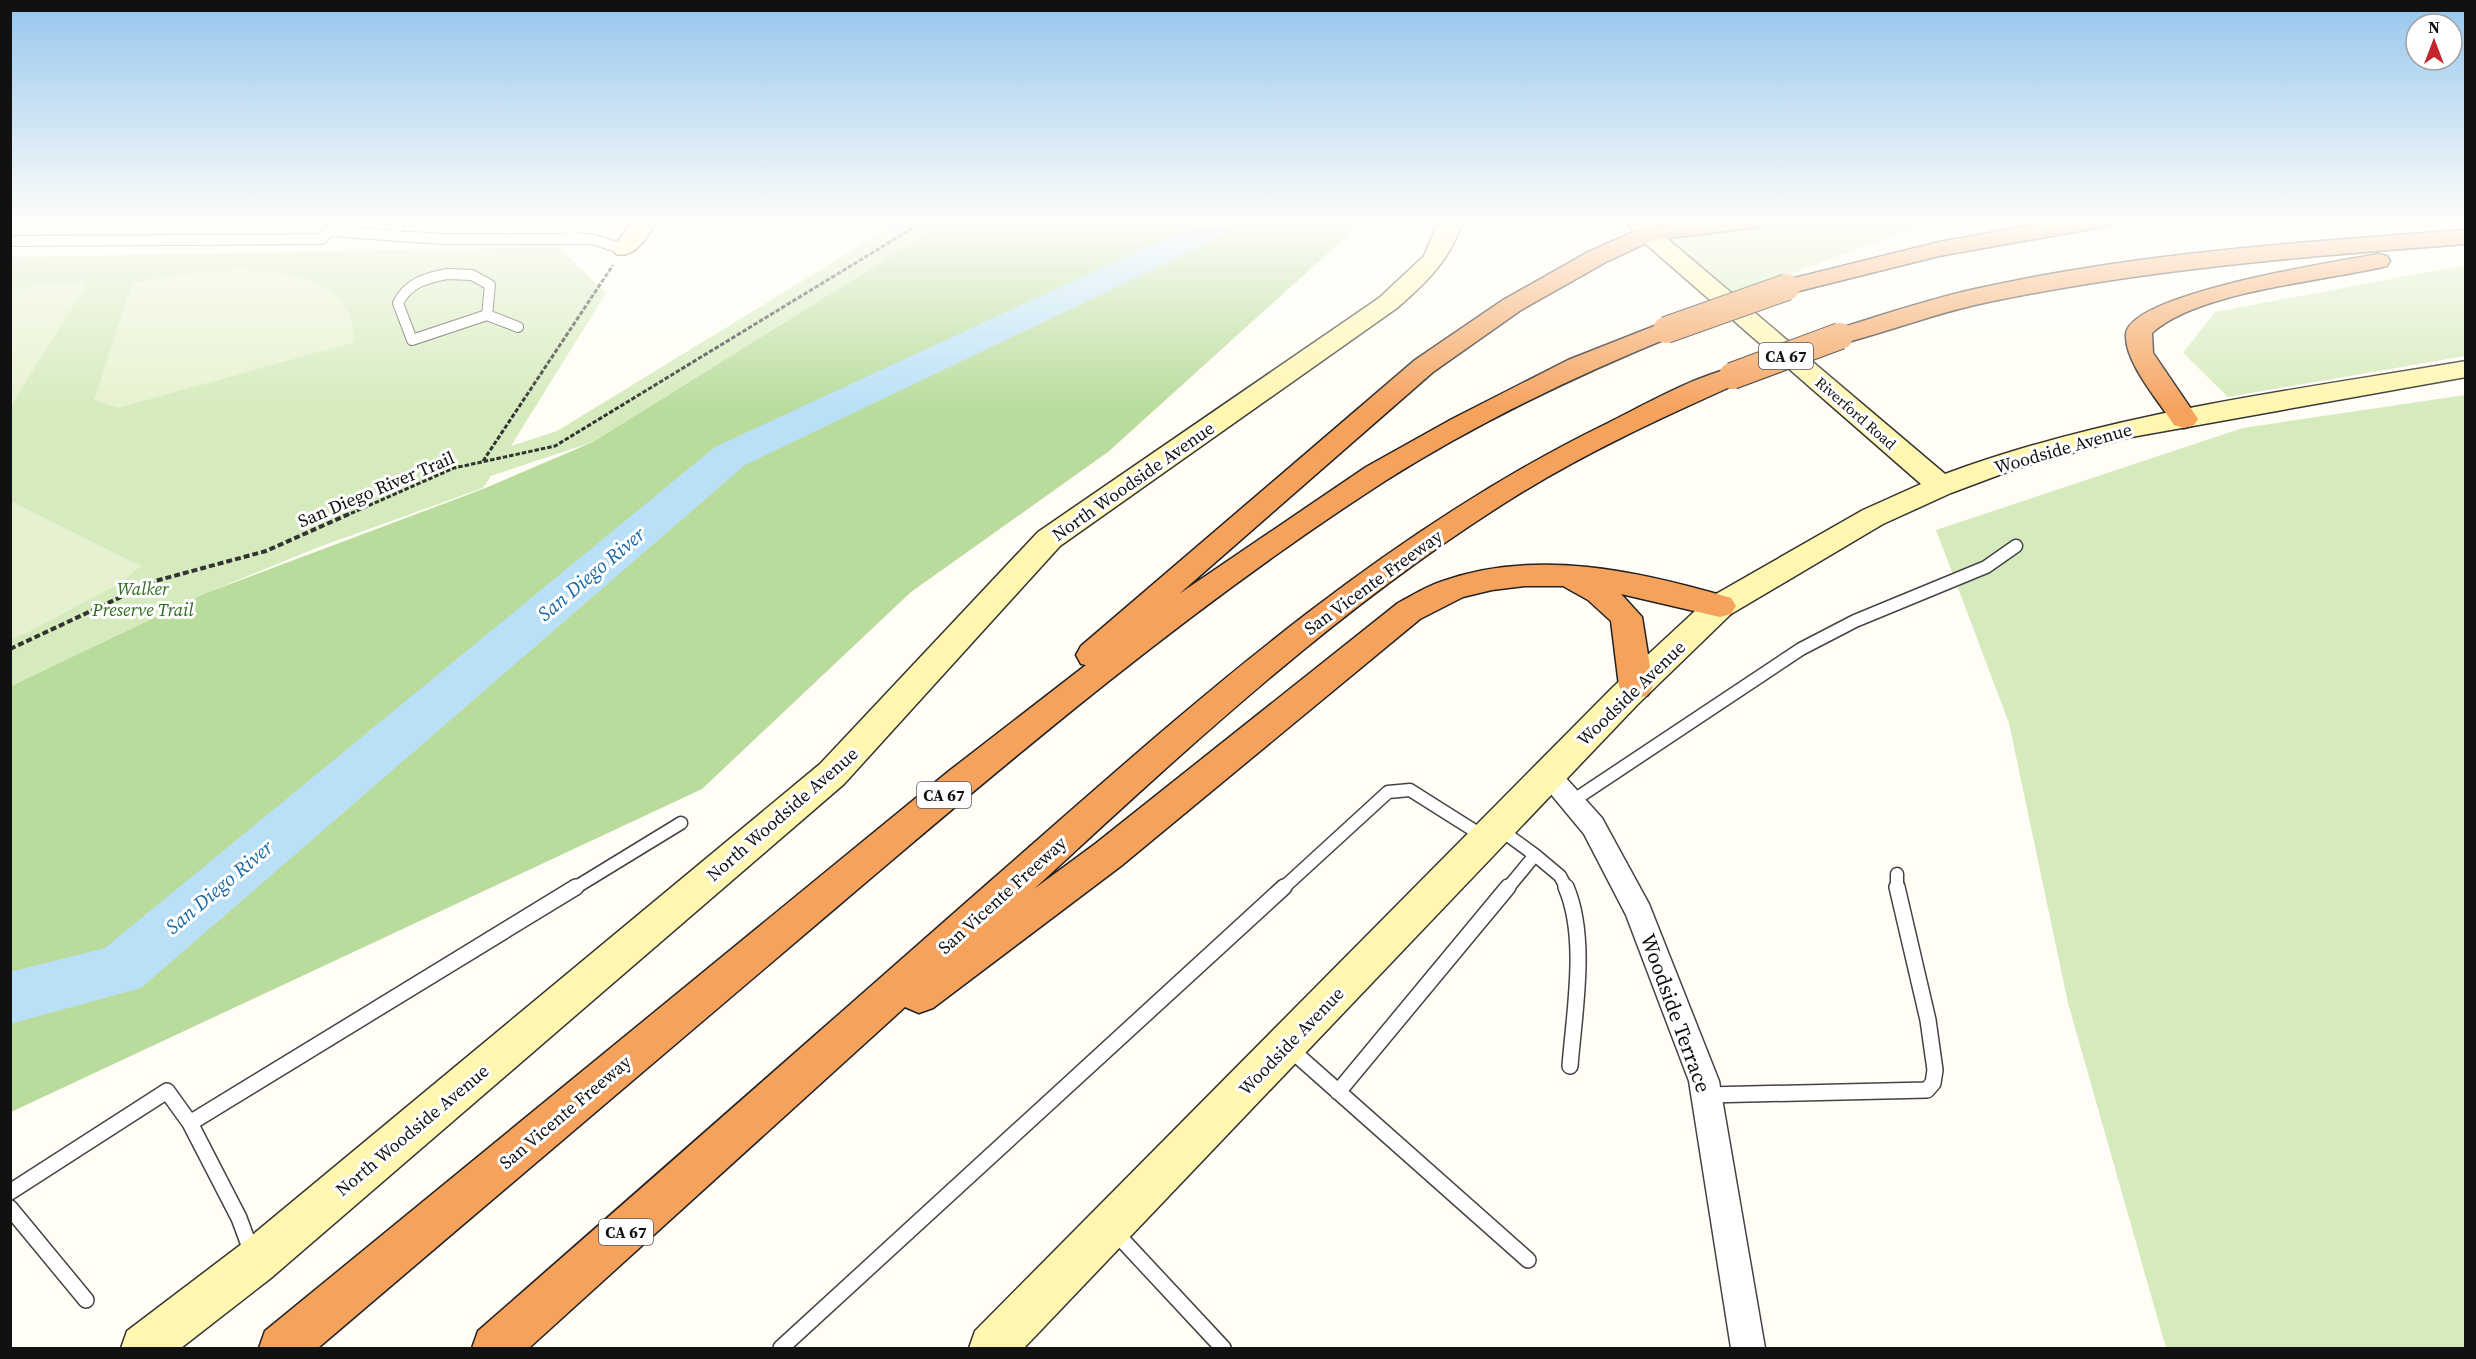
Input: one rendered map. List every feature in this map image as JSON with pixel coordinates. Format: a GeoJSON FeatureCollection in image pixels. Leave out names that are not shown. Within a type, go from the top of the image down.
{"type":"FeatureCollection","features":[{"type":"Feature","properties":{"kind":"highway"},"geometry":{"type":"LineString","coordinates":[[961,781],[1128,621],[1424,366],[1512,305],[1550,283]]}},
{"type":"Feature","properties":{"kind":"highway","name":"San Vicente Freeway"},"geometry":{"type":"LineString","coordinates":[[282,1348],[961,781],[1193,600],[1376,474],[1462,425],[1577,366],[1666,330],[1802,283]]}},
{"type":"Feature","properties":{"kind":"highway","name":"San Vicente Freeway"},"geometry":{"type":"LineString","coordinates":[[495,1348],[1176,739],[1347,598],[1471,511],[1541,468],[1641,417],[1732,376],[1840,336],[1990,293],[2042,283]]}},
{"type":"Feature","properties":{"kind":"highway"},"geometry":{"type":"LineString","coordinates":[[2184,419],[2140,352],[2139,331],[2153,318],[2187,303],[2260,283]]}},
{"type":"Feature","properties":{"kind":"highway"},"geometry":{"type":"LineString","coordinates":[[756,1115],[1108,855],[1409,611],[1457,587],[1511,575],[1552,573],[1599,578],[1720,606]]}},
{"type":"Feature","properties":{"kind":"highway"},"geometry":{"type":"LineString","coordinates":[[1552,573],[1599,592],[1626,617],[1636,686]]}},
{"type":"Feature","properties":{"kind":"main road","name":"North Woodside Avenue"},"geometry":{"type":"LineString","coordinates":[[144,1348],[255,1262],[832,774],[1049,539],[1388,303],[1411,283]]}},
{"type":"Feature","properties":{"kind":"main road","name":"Riverford Road"},"geometry":{"type":"LineString","coordinates":[[1707,283],[1941,486]]}},
{"type":"Feature","properties":{"kind":"main road","name":"Woodside Avenue"},"geometry":{"type":"LineString","coordinates":[[992,1348],[1492,833],[1560,789],[1636,686],[1720,606],[1873,517],[1941,486],[2005,462],[2124,429],[2466,369]]}},
{"type":"Feature","properties":{"kind":"street","name":"Woodside Terrace"},"geometry":{"type":"LineString","coordinates":[[1560,789],[1593,826],[1639,912],[1704,1081],[1748,1348]]}},
{"type":"Feature","properties":{"kind":"lane"},"geometry":{"type":"LineString","coordinates":[[414,283],[403,292],[398,303],[412,340],[487,315],[518,327]]}},
{"type":"Feature","properties":{"kind":"lane"},"geometry":{"type":"LineString","coordinates":[[487,315],[489,283]]}},
{"type":"Feature","properties":{"kind":"lane"},"geometry":{"type":"LineString","coordinates":[[1560,789],[1809,645],[1855,621],[1986,567],[2016,546]]}},
{"type":"Feature","properties":{"kind":"lane"},"geometry":{"type":"LineString","coordinates":[[781,1348],[1388,792],[1410,790],[1535,855],[1563,878],[1572,906],[1578,953],[1570,1066]]}},
{"type":"Feature","properties":{"kind":"lane"},"geometry":{"type":"LineString","coordinates":[[190,1124],[681,823]]}},
{"type":"Feature","properties":{"kind":"lane"},"geometry":{"type":"LineString","coordinates":[[1338,1092],[1535,855]]}},
{"type":"Feature","properties":{"kind":"lane"},"geometry":{"type":"LineString","coordinates":[[1707,1095],[1927,1090],[1933,1083],[1935,1071],[1929,1026],[1896,885],[1897,874]]}},
{"type":"Feature","properties":{"kind":"lane"},"geometry":{"type":"LineString","coordinates":[[1286,1046],[1528,1260]]}},
{"type":"Feature","properties":{"kind":"lane"},"geometry":{"type":"LineString","coordinates":[[10,1192],[167,1091],[190,1124],[239,1218],[255,1262]]}},
{"type":"Feature","properties":{"kind":"lane"},"geometry":{"type":"LineString","coordinates":[[10,1208],[86,1300]]}},
{"type":"Feature","properties":{"kind":"lane"},"geometry":{"type":"LineString","coordinates":[[1111,1227],[1223,1348]]}},
{"type":"Feature","properties":{"kind":"path"},"geometry":{"type":"LineString","coordinates":[[483,462],[601,283]]}},
{"type":"Feature","properties":{"kind":"path","name":"San Diego River Trail"},"geometry":{"type":"LineString","coordinates":[[10,649],[154,581],[266,550],[454,468],[555,446],[822,283]]}},
{"type":"Feature","properties":{"kind":"green space","name":"Walker Preserve Trail"},"geometry":{"type":"Polygon","coordinates":[[[11,283],[596,283],[606,293],[511,446],[557,431],[798,283],[847,283],[593,442],[491,476],[483,488],[319,547],[206,593],[11,686],[11,283]]]}},
{"type":"Feature","properties":{"kind":"green space"},"geometry":{"type":"Polygon","coordinates":[[[87,283],[11,406],[11,291],[40,284],[87,283]]]}},
{"type":"Feature","properties":{"kind":"green space"},"geometry":{"type":"Polygon","coordinates":[[[316,283],[331,292],[344,304],[352,321],[354,342],[118,408],[94,400],[132,284],[316,283]]]}},
{"type":"Feature","properties":{"kind":"green space"},"geometry":{"type":"Polygon","coordinates":[[[847,283],[1295,283],[1108,452],[911,592],[702,789],[11,1112],[11,686],[206,593],[483,489],[593,442],[847,283]]]}},
{"type":"Feature","properties":{"kind":"green space"},"geometry":{"type":"Polygon","coordinates":[[[1722,283],[1764,283],[1735,294],[1722,283]]]}},
{"type":"Feature","properties":{"kind":"green space"},"geometry":{"type":"Polygon","coordinates":[[[2367,283],[2465,283],[2465,356],[2228,397],[2183,353],[2215,312],[2367,283]]]}},
{"type":"Feature","properties":{"kind":"green space"},"geometry":{"type":"Polygon","coordinates":[[[2465,395],[2465,1348],[2166,1348],[2068,1003],[2009,723],[1936,530],[2243,428],[2465,395]]]}},
{"type":"Feature","properties":{"kind":"green space"},"geometry":{"type":"Polygon","coordinates":[[[11,501],[141,566],[120,583],[25,634],[11,638],[11,501]]]}},
{"type":"Feature","properties":{"kind":"waterway","name":"San Diego River"},"geometry":{"type":"LineString","coordinates":[[10,998],[121,970],[730,456],[1096,283]]}}]}
